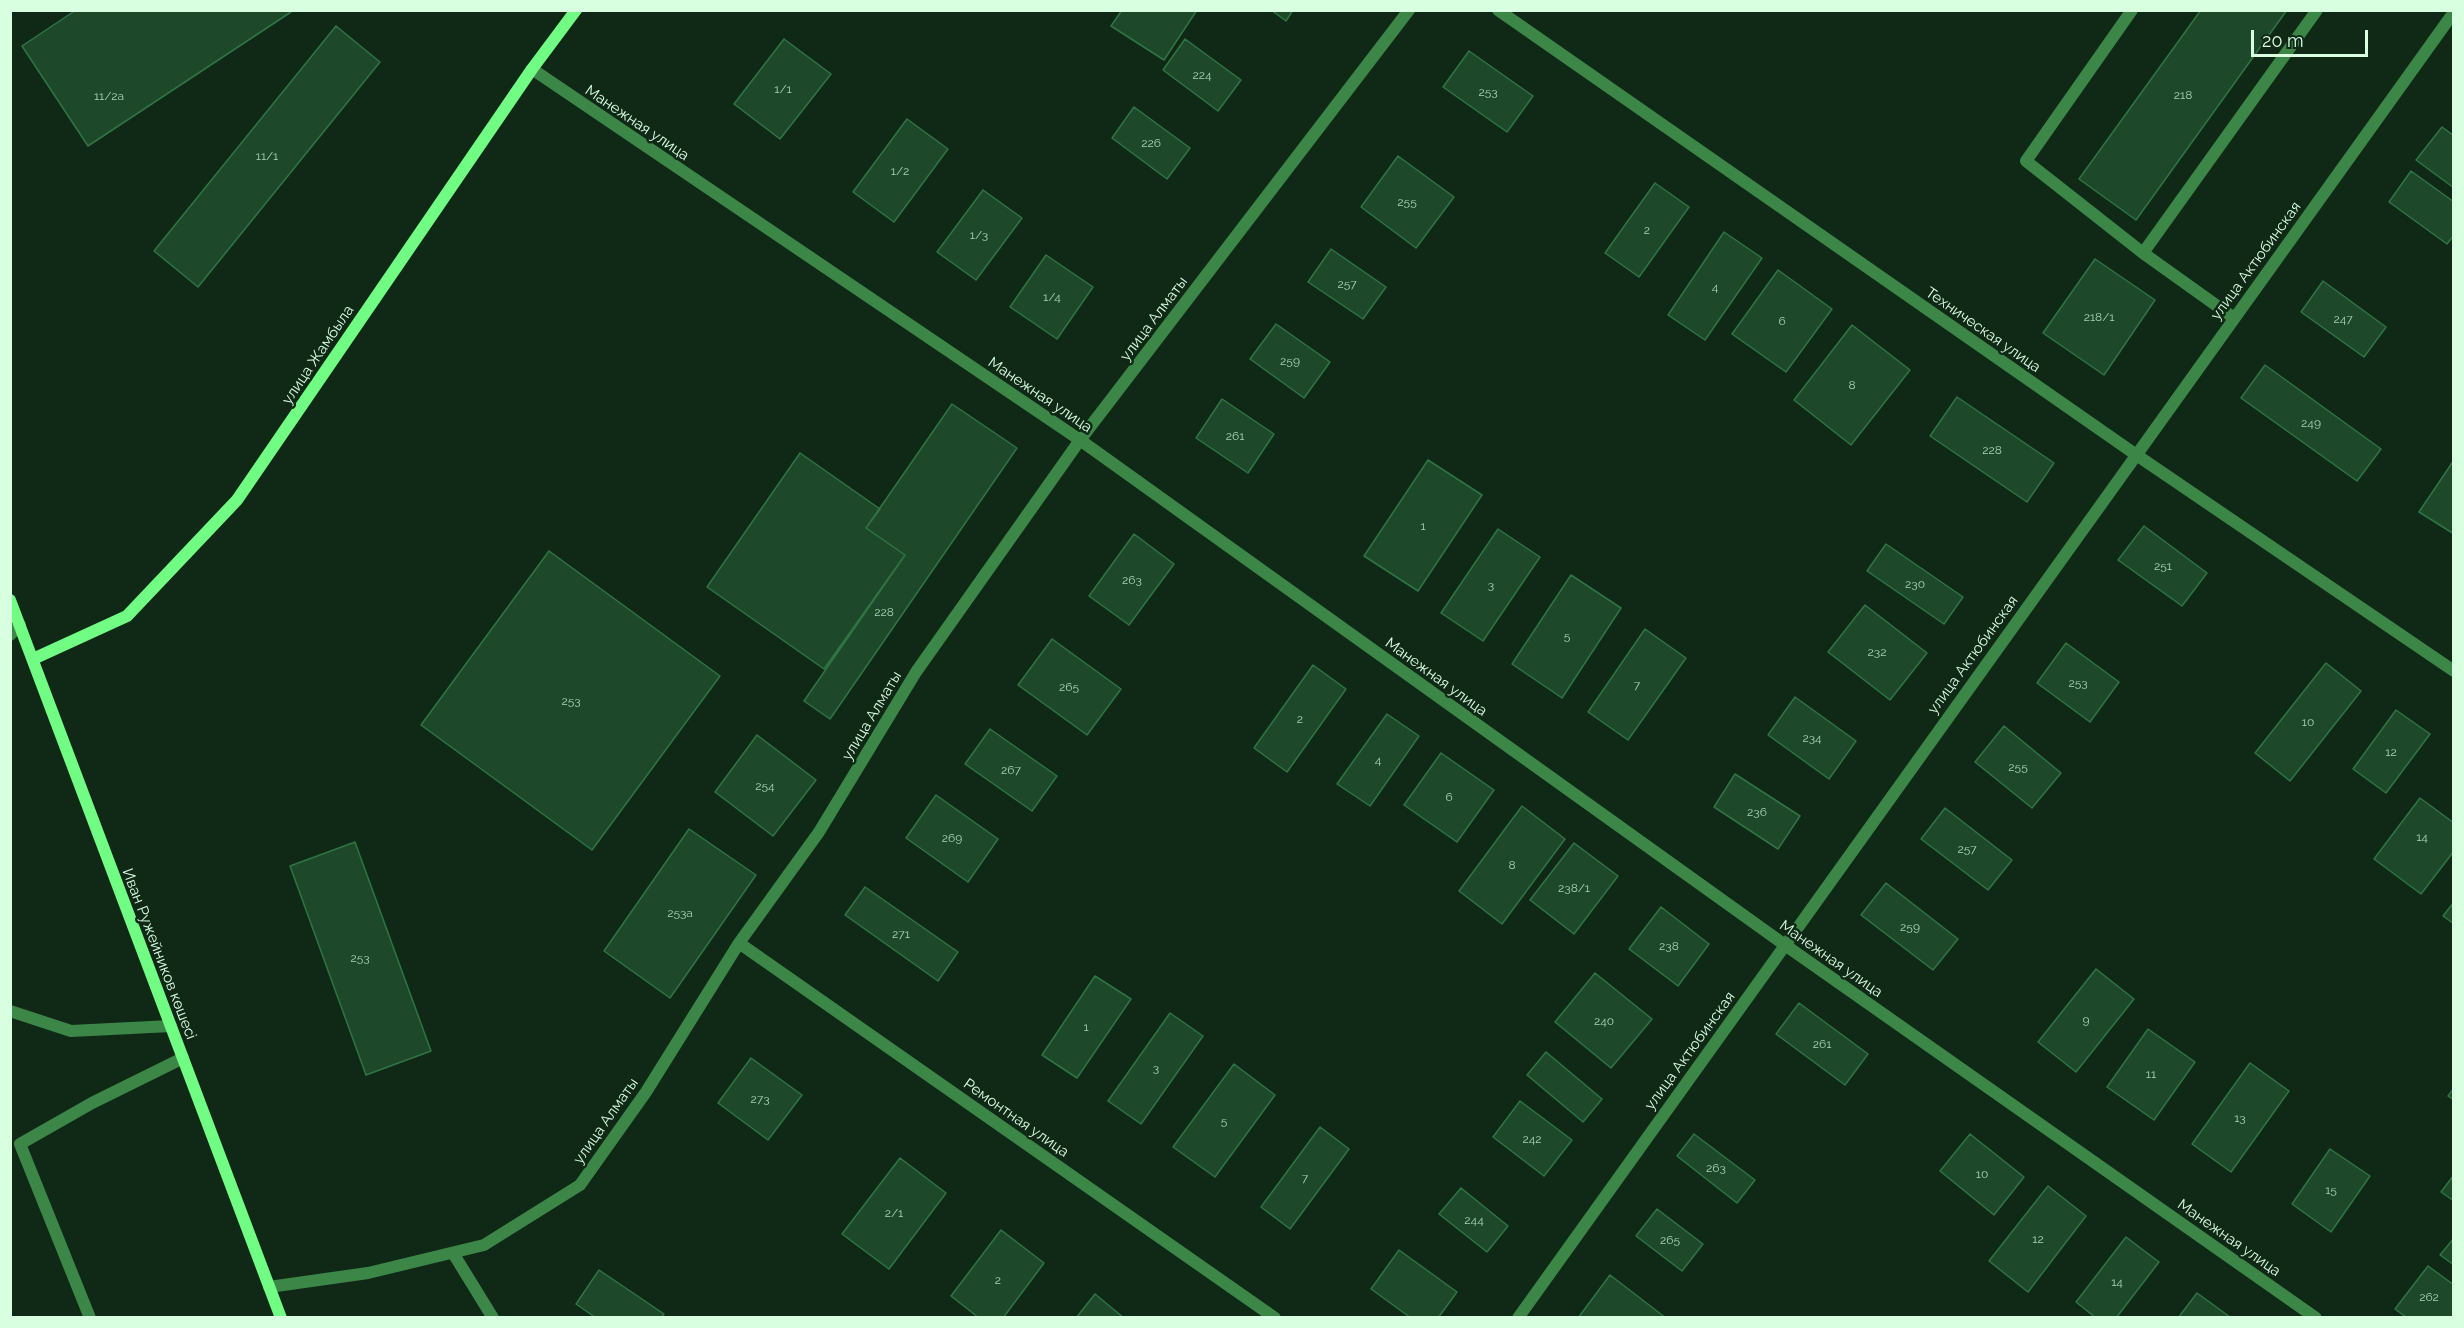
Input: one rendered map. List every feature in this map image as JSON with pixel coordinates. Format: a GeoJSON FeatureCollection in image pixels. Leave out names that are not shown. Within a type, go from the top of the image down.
{"type":"FeatureCollection","features":[{"type":"Feature","properties":{"kind":"street","name":"улица Жамбыла"},"geometry":{"type":"LineString","coordinates":[[33,659],[127,616],[237,500],[532,69],[576,10]]}},
{"type":"Feature","properties":{"kind":"street","name":"улица Алматы"},"geometry":{"type":"LineString","coordinates":[[269,1287],[368,1273],[484,1245],[580,1185],[646,1092],[739,943],[819,832],[916,672],[1080,440],[1409,10]]}},
{"type":"Feature","properties":{"kind":"street","name":"Техническая улица"},"geometry":{"type":"LineString","coordinates":[[1498,10],[2135,454],[2454,671]]}},
{"type":"Feature","properties":{"kind":"street"},"geometry":{"type":"LineString","coordinates":[[2132,10],[2026,161],[2143,253],[2234,318]]}},
{"type":"Feature","properties":{"kind":"street"},"geometry":{"type":"LineString","coordinates":[[2143,253],[2317,10]]}},
{"type":"Feature","properties":{"kind":"street","name":"улица Актюбинская"},"geometry":{"type":"LineString","coordinates":[[1518,1317],[2454,12]]}},
{"type":"Feature","properties":{"kind":"street","name":"Манежная улица"},"geometry":{"type":"LineString","coordinates":[[532,69],[1080,440],[1785,945],[2316,1317]]}},
{"type":"Feature","properties":{"kind":"street","name":"Иван Ружейников көшесі"},"geometry":{"type":"LineString","coordinates":[[10,600],[280,1317]]}},
{"type":"Feature","properties":{"kind":"street"},"geometry":{"type":"LineString","coordinates":[[10,635],[20,625]]}},
{"type":"Feature","properties":{"kind":"street","name":"Ремонтная улица"},"geometry":{"type":"LineString","coordinates":[[739,943],[1275,1317]]}},
{"type":"Feature","properties":{"kind":"street"},"geometry":{"type":"LineString","coordinates":[[10,1011],[71,1030],[171,1026]]}},
{"type":"Feature","properties":{"kind":"street"},"geometry":{"type":"LineString","coordinates":[[90,1317],[20,1144],[92,1103],[183,1058]]}},
{"type":"Feature","properties":{"kind":"street"},"geometry":{"type":"LineString","coordinates":[[453,1253],[493,1317]]}},
{"type":"Feature","properties":{"kind":"building"},"geometry":{"type":"Polygon","coordinates":[[[76,10],[290,10],[291,12],[88,146],[22,46],[76,10]]]}},
{"type":"Feature","properties":{"kind":"building"},"geometry":{"type":"Polygon","coordinates":[[[1122,10],[1197,10],[1164,60],[1111,26],[1122,10]]]}},
{"type":"Feature","properties":{"kind":"building"},"geometry":{"type":"Polygon","coordinates":[[[1271,10],[1293,10],[1286,21],[1271,10]]]}},
{"type":"Feature","properties":{"kind":"building"},"geometry":{"type":"Polygon","coordinates":[[[2201,10],[2287,10],[2136,220],[2079,179],[2201,10]]]}},
{"type":"Feature","properties":{"kind":"building"},"geometry":{"type":"Polygon","coordinates":[[[336,26],[380,62],[198,287],[154,251],[336,26]]]}},
{"type":"Feature","properties":{"kind":"building"},"geometry":{"type":"Polygon","coordinates":[[[784,39],[831,74],[780,139],[734,104],[784,39]]]}},
{"type":"Feature","properties":{"kind":"building"},"geometry":{"type":"Polygon","coordinates":[[[1185,39],[1241,80],[1218,111],[1163,70],[1185,39]]]}},
{"type":"Feature","properties":{"kind":"building"},"geometry":{"type":"Polygon","coordinates":[[[1469,51],[1533,96],[1507,132],[1443,87],[1469,51]]]}},
{"type":"Feature","properties":{"kind":"building"},"geometry":{"type":"Polygon","coordinates":[[[1134,107],[1190,148],[1167,179],[1112,138],[1134,107]]]}},
{"type":"Feature","properties":{"kind":"building"},"geometry":{"type":"Polygon","coordinates":[[[907,119],[948,149],[894,222],[853,192],[907,119]]]}},
{"type":"Feature","properties":{"kind":"building"},"geometry":{"type":"Polygon","coordinates":[[[2442,127],[2454,136],[2454,188],[2416,160],[2442,127]]]}},
{"type":"Feature","properties":{"kind":"building"},"geometry":{"type":"Polygon","coordinates":[[[1398,156],[1454,197],[1416,248],[1361,207],[1398,156]]]}},
{"type":"Feature","properties":{"kind":"building"},"geometry":{"type":"Polygon","coordinates":[[[2411,171],[2454,202],[2454,235],[2447,244],[2389,202],[2411,171]]]}},
{"type":"Feature","properties":{"kind":"building"},"geometry":{"type":"Polygon","coordinates":[[[1655,183],[1689,207],[1639,277],[1605,253],[1655,183]]]}},
{"type":"Feature","properties":{"kind":"building"},"geometry":{"type":"Polygon","coordinates":[[[983,190],[1022,218],[976,280],[937,252],[983,190]]]}},
{"type":"Feature","properties":{"kind":"building"},"geometry":{"type":"Polygon","coordinates":[[[1724,232],[1762,258],[1705,340],[1668,315],[1724,232]]]}},
{"type":"Feature","properties":{"kind":"building"},"geometry":{"type":"Polygon","coordinates":[[[1331,249],[1386,287],[1363,319],[1308,282],[1331,249]]]}},
{"type":"Feature","properties":{"kind":"building"},"geometry":{"type":"Polygon","coordinates":[[[1046,255],[1093,287],[1057,339],[1010,307],[1046,255]]]}},
{"type":"Feature","properties":{"kind":"building"},"geometry":{"type":"Polygon","coordinates":[[[2095,259],[2155,300],[2104,375],[2043,333],[2095,259]]]}},
{"type":"Feature","properties":{"kind":"building"},"geometry":{"type":"Polygon","coordinates":[[[1778,270],[1832,309],[1786,372],[1732,334],[1778,270]]]}},
{"type":"Feature","properties":{"kind":"building"},"geometry":{"type":"Polygon","coordinates":[[[2323,281],[2386,327],[2364,357],[2301,312],[2323,281]]]}},
{"type":"Feature","properties":{"kind":"building"},"geometry":{"type":"Polygon","coordinates":[[[1276,324],[1330,362],[1304,398],[1250,359],[1276,324]]]}},
{"type":"Feature","properties":{"kind":"building"},"geometry":{"type":"Polygon","coordinates":[[[1852,325],[1910,370],[1851,445],[1794,400],[1852,325]]]}},
{"type":"Feature","properties":{"kind":"building"},"geometry":{"type":"Polygon","coordinates":[[[2265,365],[2381,449],[2357,481],[2241,398],[2265,365]]]}},
{"type":"Feature","properties":{"kind":"building"},"geometry":{"type":"Polygon","coordinates":[[[1957,397],[2054,463],[2027,502],[1930,436],[1957,397]]]}},
{"type":"Feature","properties":{"kind":"building"},"geometry":{"type":"Polygon","coordinates":[[[1222,399],[1274,434],[1248,473],[1196,438],[1222,399]]]}},
{"type":"Feature","properties":{"kind":"building"},"geometry":{"type":"Polygon","coordinates":[[[952,404],[1017,448],[830,719],[804,701],[905,555],[866,528],[952,404]]]}},
{"type":"Feature","properties":{"kind":"building"},"geometry":{"type":"Polygon","coordinates":[[[800,453],[880,509],[866,528],[905,555],[824,669],[707,587],[800,453]]]}},
{"type":"Feature","properties":{"kind":"building"},"geometry":{"type":"Polygon","coordinates":[[[1428,460],[1482,495],[1418,591],[1364,556],[1428,460]]]}},
{"type":"Feature","properties":{"kind":"building"},"geometry":{"type":"Polygon","coordinates":[[[2454,460],[2454,534],[2419,512],[2454,460]]]}},
{"type":"Feature","properties":{"kind":"building"},"geometry":{"type":"Polygon","coordinates":[[[2144,526],[2207,573],[2182,606],[2118,560],[2144,526]]]}},
{"type":"Feature","properties":{"kind":"building"},"geometry":{"type":"Polygon","coordinates":[[[1498,529],[1540,557],[1483,641],[1441,613],[1498,529]]]}},
{"type":"Feature","properties":{"kind":"building"},"geometry":{"type":"Polygon","coordinates":[[[1134,534],[1174,564],[1129,625],[1089,596],[1134,534]]]}},
{"type":"Feature","properties":{"kind":"building"},"geometry":{"type":"Polygon","coordinates":[[[1886,544],[1963,597],[1944,624],[1867,571],[1886,544]]]}},
{"type":"Feature","properties":{"kind":"building"},"geometry":{"type":"Polygon","coordinates":[[[549,551],[720,676],[592,850],[421,725],[549,551]]]}},
{"type":"Feature","properties":{"kind":"building"},"geometry":{"type":"Polygon","coordinates":[[[1571,575],[1621,608],[1562,698],[1512,664],[1571,575]]]}},
{"type":"Feature","properties":{"kind":"building"},"geometry":{"type":"Polygon","coordinates":[[[1865,605],[1927,653],[1890,700],[1828,652],[1865,605]]]}},
{"type":"Feature","properties":{"kind":"building"},"geometry":{"type":"Polygon","coordinates":[[[1645,629],[1686,658],[1628,740],[1588,712],[1645,629]]]}},
{"type":"Feature","properties":{"kind":"building"},"geometry":{"type":"Polygon","coordinates":[[[1052,639],[1121,689],[1087,735],[1018,685],[1052,639]]]}},
{"type":"Feature","properties":{"kind":"building"},"geometry":{"type":"Polygon","coordinates":[[[2066,643],[2119,682],[2090,722],[2037,683],[2066,643]]]}},
{"type":"Feature","properties":{"kind":"building"},"geometry":{"type":"Polygon","coordinates":[[[2326,663],[2361,691],[2290,781],[2255,753],[2326,663]]]}},
{"type":"Feature","properties":{"kind":"building"},"geometry":{"type":"Polygon","coordinates":[[[1313,665],[1346,689],[1287,772],[1254,748],[1313,665]]]}},
{"type":"Feature","properties":{"kind":"building"},"geometry":{"type":"Polygon","coordinates":[[[1795,697],[1856,741],[1829,779],[1768,735],[1795,697]]]}},
{"type":"Feature","properties":{"kind":"building"},"geometry":{"type":"Polygon","coordinates":[[[2396,710],[2430,734],[2386,793],[2353,769],[2396,710]]]}},
{"type":"Feature","properties":{"kind":"building"},"geometry":{"type":"Polygon","coordinates":[[[1387,714],[1419,736],[1370,806],[1337,784],[1387,714]]]}},
{"type":"Feature","properties":{"kind":"building"},"geometry":{"type":"Polygon","coordinates":[[[2004,726],[2061,773],[2032,808],[1975,762],[2004,726]]]}},
{"type":"Feature","properties":{"kind":"building"},"geometry":{"type":"Polygon","coordinates":[[[990,729],[1057,776],[1032,811],[965,764],[990,729]]]}},
{"type":"Feature","properties":{"kind":"building"},"geometry":{"type":"Polygon","coordinates":[[[757,735],[816,780],[773,836],[715,792],[757,735]]]}},
{"type":"Feature","properties":{"kind":"building"},"geometry":{"type":"Polygon","coordinates":[[[1441,753],[1494,790],[1457,842],[1404,805],[1441,753]]]}},
{"type":"Feature","properties":{"kind":"building"},"geometry":{"type":"Polygon","coordinates":[[[1735,774],[1800,816],[1778,849],[1714,807],[1735,774]]]}},
{"type":"Feature","properties":{"kind":"building"},"geometry":{"type":"Polygon","coordinates":[[[936,795],[998,839],[968,882],[906,838],[936,795]]]}},
{"type":"Feature","properties":{"kind":"building"},"geometry":{"type":"Polygon","coordinates":[[[2420,798],[2454,823],[2454,851],[2421,894],[2374,859],[2420,798]]]}},
{"type":"Feature","properties":{"kind":"building"},"geometry":{"type":"Polygon","coordinates":[[[1522,806],[1565,839],[1502,924],[1459,891],[1522,806]]]}},
{"type":"Feature","properties":{"kind":"building"},"geometry":{"type":"Polygon","coordinates":[[[1945,808],[2012,860],[1988,890],[1921,839],[1945,808]]]}},
{"type":"Feature","properties":{"kind":"building"},"geometry":{"type":"Polygon","coordinates":[[[689,829],[756,875],[670,998],[604,951],[689,829]]]}},
{"type":"Feature","properties":{"kind":"building"},"geometry":{"type":"Polygon","coordinates":[[[355,842],[431,1051],[366,1075],[290,866],[355,842]]]}},
{"type":"Feature","properties":{"kind":"building"},"geometry":{"type":"Polygon","coordinates":[[[1574,843],[1618,876],[1574,934],[1530,900],[1574,843]]]}},
{"type":"Feature","properties":{"kind":"building"},"geometry":{"type":"Polygon","coordinates":[[[1886,883],[1958,939],[1933,970],[1861,915],[1886,883]]]}},
{"type":"Feature","properties":{"kind":"building"},"geometry":{"type":"Polygon","coordinates":[[[865,887],[958,952],[938,981],[845,915],[865,887]]]}},
{"type":"Feature","properties":{"kind":"building"},"geometry":{"type":"Polygon","coordinates":[[[2454,902],[2454,924],[2443,916],[2454,902]]]}},
{"type":"Feature","properties":{"kind":"building"},"geometry":{"type":"Polygon","coordinates":[[[1661,907],[1709,944],[1678,986],[1629,949],[1661,907]]]}},
{"type":"Feature","properties":{"kind":"building"},"geometry":{"type":"Polygon","coordinates":[[[2096,969],[2134,999],[2076,1072],[2038,1042],[2096,969]]]}},
{"type":"Feature","properties":{"kind":"building"},"geometry":{"type":"Polygon","coordinates":[[[1595,973],[1652,1019],[1611,1068],[1555,1022],[1595,973]]]}},
{"type":"Feature","properties":{"kind":"building"},"geometry":{"type":"Polygon","coordinates":[[[1095,976],[1131,999],[1077,1078],[1042,1055],[1095,976]]]}},
{"type":"Feature","properties":{"kind":"building"},"geometry":{"type":"Polygon","coordinates":[[[1799,1003],[1868,1054],[1845,1085],[1776,1034],[1799,1003]]]}},
{"type":"Feature","properties":{"kind":"building"},"geometry":{"type":"Polygon","coordinates":[[[1170,1013],[1203,1036],[1141,1124],[1108,1101],[1170,1013]]]}},
{"type":"Feature","properties":{"kind":"building"},"geometry":{"type":"Polygon","coordinates":[[[2148,1029],[2195,1062],[2154,1120],[2107,1087],[2148,1029]]]}},
{"type":"Feature","properties":{"kind":"building"},"geometry":{"type":"Polygon","coordinates":[[[1546,1052],[1602,1099],[1583,1122],[1527,1075],[1546,1052]]]}},
{"type":"Feature","properties":{"kind":"building"},"geometry":{"type":"Polygon","coordinates":[[[751,1058],[802,1095],[768,1140],[718,1103],[751,1058]]]}},
{"type":"Feature","properties":{"kind":"building"},"geometry":{"type":"Polygon","coordinates":[[[2250,1063],[2289,1091],[2231,1172],[2192,1144],[2250,1063]]]}},
{"type":"Feature","properties":{"kind":"building"},"geometry":{"type":"Polygon","coordinates":[[[1234,1064],[1275,1095],[1215,1177],[1173,1147],[1234,1064]]]}},
{"type":"Feature","properties":{"kind":"building"},"geometry":{"type":"Polygon","coordinates":[[[2454,1088],[2454,1100],[2448,1096],[2454,1088]]]}},
{"type":"Feature","properties":{"kind":"building"},"geometry":{"type":"Polygon","coordinates":[[[1520,1101],[1572,1140],[1544,1176],[1493,1137],[1520,1101]]]}},
{"type":"Feature","properties":{"kind":"building"},"geometry":{"type":"Polygon","coordinates":[[[1320,1127],[1349,1149],[1290,1229],[1261,1207],[1320,1127]]]}},
{"type":"Feature","properties":{"kind":"building"},"geometry":{"type":"Polygon","coordinates":[[[1694,1134],[1755,1180],[1737,1203],[1677,1156],[1694,1134]]]}},
{"type":"Feature","properties":{"kind":"building"},"geometry":{"type":"Polygon","coordinates":[[[1970,1134],[2024,1177],[1994,1215],[1940,1171],[1970,1134]]]}},
{"type":"Feature","properties":{"kind":"building"},"geometry":{"type":"Polygon","coordinates":[[[2330,1149],[2370,1176],[2331,1232],[2292,1204],[2330,1149]]]}},
{"type":"Feature","properties":{"kind":"building"},"geometry":{"type":"Polygon","coordinates":[[[900,1158],[946,1193],[889,1269],[842,1234],[900,1158]]]}},
{"type":"Feature","properties":{"kind":"building"},"geometry":{"type":"Polygon","coordinates":[[[2454,1175],[2454,1201],[2441,1192],[2454,1175]]]}},
{"type":"Feature","properties":{"kind":"building"},"geometry":{"type":"Polygon","coordinates":[[[2048,1186],[2086,1216],[2028,1292],[1989,1261],[2048,1186]]]}},
{"type":"Feature","properties":{"kind":"building"},"geometry":{"type":"Polygon","coordinates":[[[1461,1188],[1508,1226],[1487,1252],[1439,1214],[1461,1188]]]}},
{"type":"Feature","properties":{"kind":"building"},"geometry":{"type":"Polygon","coordinates":[[[1657,1209],[1703,1244],[1682,1271],[1636,1236],[1657,1209]]]}},
{"type":"Feature","properties":{"kind":"building"},"geometry":{"type":"Polygon","coordinates":[[[1001,1230],[1044,1263],[1003,1318],[979,1318],[951,1296],[1001,1230]]]}},
{"type":"Feature","properties":{"kind":"building"},"geometry":{"type":"Polygon","coordinates":[[[2126,1237],[2159,1262],[2116,1318],[2096,1318],[2076,1302],[2126,1237]]]}},
{"type":"Feature","properties":{"kind":"building"},"geometry":{"type":"Polygon","coordinates":[[[2454,1238],[2454,1265],[2440,1255],[2454,1238]]]}},
{"type":"Feature","properties":{"kind":"building"},"geometry":{"type":"Polygon","coordinates":[[[1399,1250],[1457,1292],[1438,1318],[1411,1318],[1371,1289],[1399,1250]]]}},
{"type":"Feature","properties":{"kind":"building"},"geometry":{"type":"Polygon","coordinates":[[[2428,1266],[2454,1285],[2454,1318],[2407,1318],[2395,1309],[2428,1266]]]}},
{"type":"Feature","properties":{"kind":"building"},"geometry":{"type":"Polygon","coordinates":[[[599,1270],[664,1314],[661,1318],[596,1318],[576,1304],[599,1270]]]}},
{"type":"Feature","properties":{"kind":"building"},"geometry":{"type":"Polygon","coordinates":[[[1610,1275],[1666,1318],[1578,1318],[1610,1275]]]}},
{"type":"Feature","properties":{"kind":"building"},"geometry":{"type":"Polygon","coordinates":[[[2197,1293],[2230,1317],[2230,1318],[2178,1318],[2197,1293]]]}},
{"type":"Feature","properties":{"kind":"building"},"geometry":{"type":"Polygon","coordinates":[[[1095,1294],[1124,1318],[1076,1318],[1095,1294]]]}}]}
